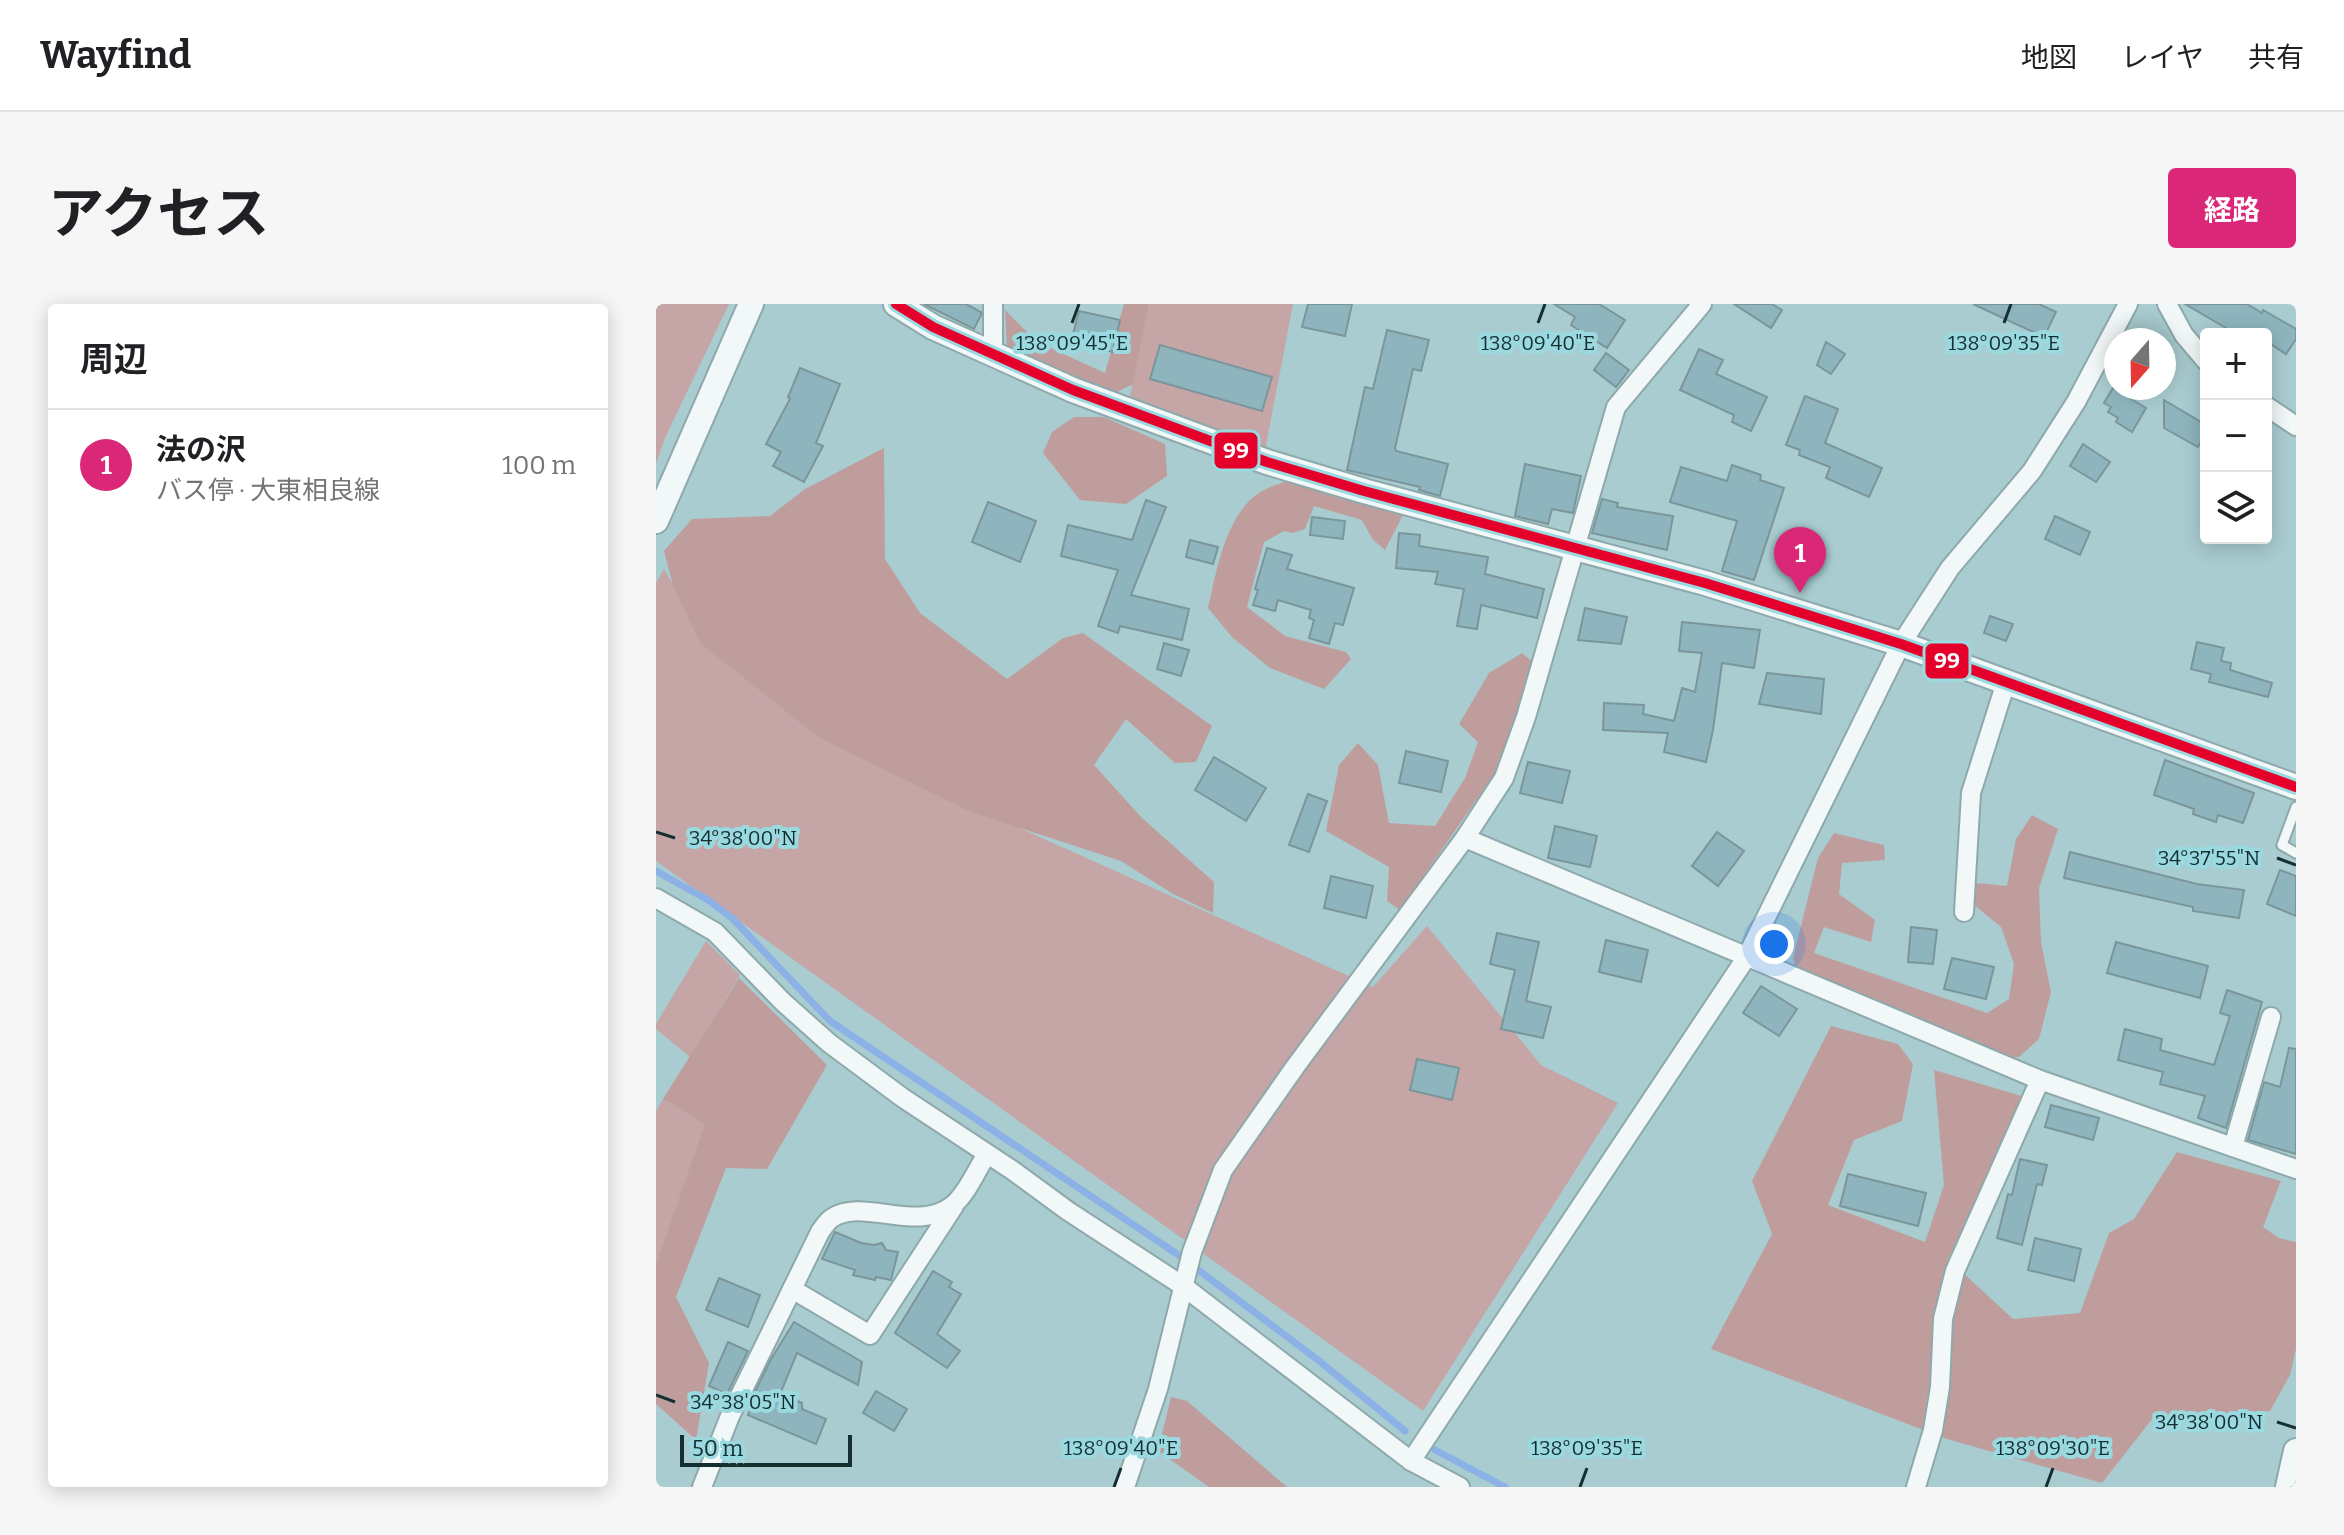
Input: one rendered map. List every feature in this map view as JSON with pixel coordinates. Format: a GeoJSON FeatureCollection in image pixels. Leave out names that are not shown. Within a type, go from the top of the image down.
{"type":"FeatureCollection","features":[{"type":"Feature","properties":{"kind":"main road"},"geometry":{"type":"LineString","coordinates":[[656,521],[751,304]]}},
{"type":"Feature","properties":{"kind":"main road"},"geometry":{"type":"LineString","coordinates":[[896,304],[933,327],[1073,390],[1267,462],[1705,583],[1901,644],[2296,787]]}},
{"type":"Feature","properties":{"kind":"main road"},"geometry":{"type":"LineString","coordinates":[[2288,1487],[2296,1451]]}},
{"type":"Feature","properties":{"kind":"street"},"geometry":{"type":"LineString","coordinates":[[993,304],[993,355]]}},
{"type":"Feature","properties":{"kind":"street"},"geometry":{"type":"LineString","coordinates":[[1125,1487],[1158,1389],[1192,1252],[1223,1170],[1295,1067],[1465,838],[1504,778],[1526,717],[1577,549],[1616,407],[1702,304]]}},
{"type":"Feature","properties":{"kind":"street"},"geometry":{"type":"LineString","coordinates":[[1411,1461],[1746,958],[1901,644],[1950,568],[2032,471],[2076,402],[2128,304]]}},
{"type":"Feature","properties":{"kind":"street"},"geometry":{"type":"LineString","coordinates":[[2167,304],[2184,335],[2200,354]]}},
{"type":"Feature","properties":{"kind":"street"},"geometry":{"type":"LineString","coordinates":[[2272,410],[2296,426]]}},
{"type":"Feature","properties":{"kind":"street"},"geometry":{"type":"LineString","coordinates":[[1964,912],[1971,793],[2006,682]]}},
{"type":"Feature","properties":{"kind":"street"},"geometry":{"type":"LineString","coordinates":[[1465,838],[2040,1080],[2296,1169]]}},
{"type":"Feature","properties":{"kind":"street"},"geometry":{"type":"LineString","coordinates":[[656,898],[715,932],[783,1002],[829,1043],[903,1098],[1068,1211],[1185,1279],[1411,1461],[1460,1487]]}},
{"type":"Feature","properties":{"kind":"street"},"geometry":{"type":"LineString","coordinates":[[2233,1147],[2271,1017]]}},
{"type":"Feature","properties":{"kind":"street"},"geometry":{"type":"LineString","coordinates":[[1916,1487],[1933,1430],[1940,1387],[1943,1319],[1955,1271],[2040,1080]]}},
{"type":"Feature","properties":{"kind":"street"},"geometry":{"type":"LineString","coordinates":[[792,1289],[870,1335],[987,1154]]}},
{"type":"Feature","properties":{"kind":"street"},"geometry":{"type":"LineString","coordinates":[[702,1487],[730,1416],[820,1232],[833,1217],[855,1212],[927,1218],[956,1203]]}},
{"type":"Feature","properties":{"kind":"lane"},"geometry":{"type":"LineString","coordinates":[[2296,807],[2282,845],[2296,853]]}},
{"type":"Feature","properties":{"kind":"shaded area"},"geometry":{"type":"Polygon","coordinates":[[[656,304],[729,304],[665,438],[656,464],[656,304]]]}},
{"type":"Feature","properties":{"kind":"shaded area"},"geometry":{"type":"Polygon","coordinates":[[[1124,304],[1149,304],[1133,384],[1113,394],[1007,347],[1005,310],[1037,342],[1105,373],[1124,304]]]}},
{"type":"Feature","properties":{"kind":"shaded area"},"geometry":{"type":"Polygon","coordinates":[[[1149,304],[1293,304],[1265,450],[1130,396],[1149,304]]]}},
{"type":"Feature","properties":{"kind":"shaded area"},"geometry":{"type":"Polygon","coordinates":[[[1074,417],[1104,417],[1165,444],[1167,476],[1126,504],[1080,500],[1043,453],[1052,432],[1074,417]]]}},
{"type":"Feature","properties":{"kind":"shaded area"},"geometry":{"type":"Polygon","coordinates":[[[884,448],[885,559],[920,613],[1007,679],[1063,638],[1083,633],[1212,726],[1196,762],[1175,763],[1126,719],[1094,765],[1141,817],[1214,882],[1213,913],[1173,894],[1121,861],[971,812],[818,737],[701,644],[674,589],[664,551],[692,519],[770,516],[805,489],[884,448]]]}},
{"type":"Feature","properties":{"kind":"shaded area"},"geometry":{"type":"Polygon","coordinates":[[[1287,481],[1404,513],[1385,550],[1373,540],[1362,520],[1314,506],[1305,529],[1293,533],[1284,531],[1264,542],[1247,607],[1285,636],[1346,652],[1351,659],[1324,689],[1270,668],[1232,637],[1208,608],[1225,542],[1240,512],[1264,490],[1287,481]]]}},
{"type":"Feature","properties":{"kind":"shaded area"},"geometry":{"type":"Polygon","coordinates":[[[664,569],[714,654],[818,737],[1373,987],[1427,926],[1541,1065],[1618,1103],[1423,1411],[656,861],[656,583],[664,569]]]}},
{"type":"Feature","properties":{"kind":"shaded area"},"geometry":{"type":"Polygon","coordinates":[[[1522,653],[1533,662],[1516,728],[1497,770],[1400,910],[1387,901],[1389,867],[1326,831],[1339,765],[1358,743],[1378,765],[1389,823],[1435,826],[1465,778],[1478,742],[1459,724],[1489,673],[1522,653]]]}},
{"type":"Feature","properties":{"kind":"shaded area"},"geometry":{"type":"Polygon","coordinates":[[[2032,815],[2058,829],[2039,888],[2041,942],[2051,992],[2039,1039],[2019,1057],[1986,1058],[1799,980],[1793,958],[1818,858],[1834,833],[1884,845],[1885,860],[1842,863],[1839,894],[1875,920],[1871,942],[1824,927],[1814,953],[1987,1013],[2009,999],[2014,964],[2001,927],[1974,905],[1966,882],[2007,886],[2016,839],[2032,815]]]}},
{"type":"Feature","properties":{"kind":"shaded area"},"geometry":{"type":"Polygon","coordinates":[[[706,941],[740,975],[690,1057],[656,1029],[656,1024],[706,941]]]}},
{"type":"Feature","properties":{"kind":"shaded area"},"geometry":{"type":"Polygon","coordinates":[[[739,978],[827,1065],[767,1169],[726,1168],[676,1297],[709,1363],[696,1440],[656,1404],[656,1264],[705,1124],[663,1099],[739,978]]]}},
{"type":"Feature","properties":{"kind":"shaded area"},"geometry":{"type":"Polygon","coordinates":[[[1831,1026],[1898,1044],[1913,1064],[1902,1121],[1854,1140],[1828,1205],[1925,1242],[1944,1185],[1934,1070],[2025,1097],[1948,1259],[2013,1319],[2080,1313],[2109,1233],[2134,1219],[2177,1152],[2281,1181],[2263,1227],[2279,1238],[2296,1242],[2296,1349],[2290,1375],[2270,1411],[2152,1419],[2102,1483],[1947,1439],[1711,1349],[1772,1234],[1752,1181],[1831,1026]]]}},
{"type":"Feature","properties":{"kind":"shaded area"},"geometry":{"type":"Polygon","coordinates":[[[663,1099],[706,1124],[656,1264],[656,1111],[663,1099]]]}},
{"type":"Feature","properties":{"kind":"shaded area"},"geometry":{"type":"Polygon","coordinates":[[[1171,1397],[1187,1401],[1287,1487],[1209,1487],[1158,1451],[1171,1397]]]}},
{"type":"Feature","properties":{"kind":"building"},"geometry":{"type":"Polygon","coordinates":[[[924,304],[966,304],[981,312],[981,315],[974,329],[924,304]]]}},
{"type":"Feature","properties":{"kind":"building"},"geometry":{"type":"Polygon","coordinates":[[[1308,304],[1352,304],[1345,336],[1302,327],[1308,304]]]}},
{"type":"Feature","properties":{"kind":"building"},"geometry":{"type":"Polygon","coordinates":[[[1554,304],[1599,304],[1625,320],[1607,348],[1571,325],[1575,317],[1554,304]]]}},
{"type":"Feature","properties":{"kind":"building"},"geometry":{"type":"Polygon","coordinates":[[[1734,304],[1772,304],[1782,310],[1771,328],[1734,304]]]}},
{"type":"Feature","properties":{"kind":"building"},"geometry":{"type":"Polygon","coordinates":[[[1973,304],[2039,304],[2056,312],[2044,337],[1973,304]]]}},
{"type":"Feature","properties":{"kind":"building"},"geometry":{"type":"Polygon","coordinates":[[[2185,304],[2247,304],[2296,329],[2296,339],[2286,354],[2272,345],[2272,328],[2226,328],[2185,304]]]}},
{"type":"Feature","properties":{"kind":"building"},"geometry":{"type":"Polygon","coordinates":[[[1079,311],[1120,320],[1113,352],[1071,342],[1079,311]]]}},
{"type":"Feature","properties":{"kind":"building"},"geometry":{"type":"Polygon","coordinates":[[[1387,330],[1429,340],[1421,371],[1413,369],[1395,448],[1396,451],[1448,464],[1440,496],[1419,490],[1420,487],[1347,470],[1365,387],[1373,389],[1387,330]]]}},
{"type":"Feature","properties":{"kind":"building"},"geometry":{"type":"Polygon","coordinates":[[[1826,342],[1845,354],[1831,374],[1817,365],[1826,342]]]}},
{"type":"Feature","properties":{"kind":"building"},"geometry":{"type":"Polygon","coordinates":[[[1160,345],[1272,377],[1262,411],[1150,379],[1160,345]]]}},
{"type":"Feature","properties":{"kind":"building"},"geometry":{"type":"Polygon","coordinates":[[[1699,349],[1723,360],[1716,374],[1767,397],[1751,431],[1732,422],[1734,415],[1680,390],[1699,349]]]}},
{"type":"Feature","properties":{"kind":"building"},"geometry":{"type":"Polygon","coordinates":[[[1606,353],[1629,370],[1616,387],[1594,370],[1606,353]]]}},
{"type":"Feature","properties":{"kind":"building"},"geometry":{"type":"Polygon","coordinates":[[[800,368],[840,384],[816,443],[823,446],[804,482],[773,466],[781,452],[766,444],[790,399],[788,397],[800,368]]]}},
{"type":"Feature","properties":{"kind":"building"},"geometry":{"type":"Polygon","coordinates":[[[1805,396],[1838,409],[1825,443],[1882,468],[1869,497],[1826,478],[1830,467],[1799,455],[1800,450],[1786,445],[1805,396]]]}},
{"type":"Feature","properties":{"kind":"building"},"geometry":{"type":"Polygon","coordinates":[[[2106,400],[2133,400],[2146,408],[2132,432],[2116,422],[2118,418],[2108,412],[2111,407],[2104,403],[2106,400]]]}},
{"type":"Feature","properties":{"kind":"building"},"geometry":{"type":"Polygon","coordinates":[[[2164,400],[2200,421],[2200,444],[2198,447],[2164,428],[2164,400]]]}},
{"type":"Feature","properties":{"kind":"building"},"geometry":{"type":"Polygon","coordinates":[[[2083,444],[2110,462],[2096,482],[2070,466],[2083,444]]]}},
{"type":"Feature","properties":{"kind":"building"},"geometry":{"type":"Polygon","coordinates":[[[1525,464],[1581,476],[1573,513],[1552,509],[1548,524],[1515,516],[1525,464]]]}},
{"type":"Feature","properties":{"kind":"building"},"geometry":{"type":"Polygon","coordinates":[[[1732,465],[1761,475],[1760,480],[1784,488],[1754,580],[1722,571],[1737,521],[1670,502],[1681,467],[1727,481],[1732,465]]]}},
{"type":"Feature","properties":{"kind":"building"},"geometry":{"type":"Polygon","coordinates":[[[1602,499],[1618,503],[1617,507],[1673,516],[1667,550],[1592,533],[1602,499]]]}},
{"type":"Feature","properties":{"kind":"building"},"geometry":{"type":"Polygon","coordinates":[[[1146,500],[1166,507],[1131,595],[1189,609],[1182,640],[1120,626],[1118,633],[1098,626],[1118,570],[1061,556],[1068,525],[1132,540],[1146,500]]]}},
{"type":"Feature","properties":{"kind":"building"},"geometry":{"type":"Polygon","coordinates":[[[988,502],[1036,521],[1020,562],[972,542],[988,502]]]}},
{"type":"Feature","properties":{"kind":"building"},"geometry":{"type":"Polygon","coordinates":[[[2055,516],[2090,532],[2080,555],[2045,539],[2055,516]]]}},
{"type":"Feature","properties":{"kind":"building"},"geometry":{"type":"Polygon","coordinates":[[[1312,517],[1345,521],[1343,539],[1310,535],[1312,517]]]}},
{"type":"Feature","properties":{"kind":"building"},"geometry":{"type":"Polygon","coordinates":[[[1399,533],[1420,535],[1419,546],[1488,557],[1485,574],[1544,589],[1537,618],[1481,605],[1477,629],[1457,626],[1464,589],[1435,584],[1438,572],[1396,568],[1399,533]]]}},
{"type":"Feature","properties":{"kind":"building"},"geometry":{"type":"Polygon","coordinates":[[[1190,540],[1218,547],[1213,564],[1186,557],[1190,540]]]}},
{"type":"Feature","properties":{"kind":"building"},"geometry":{"type":"Polygon","coordinates":[[[1267,548],[1292,555],[1287,569],[1354,588],[1343,625],[1335,623],[1329,644],[1309,638],[1314,620],[1309,618],[1311,610],[1278,600],[1275,611],[1253,605],[1267,548]]]}},
{"type":"Feature","properties":{"kind":"building"},"geometry":{"type":"Polygon","coordinates":[[[1585,608],[1627,617],[1621,644],[1578,640],[1585,608]]]}},
{"type":"Feature","properties":{"kind":"building"},"geometry":{"type":"Polygon","coordinates":[[[1990,616],[2013,624],[2006,641],[1984,633],[1990,616]]]}},
{"type":"Feature","properties":{"kind":"building"},"geometry":{"type":"Polygon","coordinates":[[[1682,622],[1760,630],[1754,668],[1722,663],[1706,762],[1664,752],[1668,733],[1603,730],[1604,703],[1644,705],[1643,714],[1674,721],[1682,688],[1695,692],[1702,653],[1679,651],[1682,622]]]}},
{"type":"Feature","properties":{"kind":"building"},"geometry":{"type":"Polygon","coordinates":[[[2197,642],[2224,648],[2221,661],[2231,663],[2230,670],[2272,683],[2268,697],[2209,682],[2211,674],[2191,669],[2197,642]]]}},
{"type":"Feature","properties":{"kind":"building"},"geometry":{"type":"Polygon","coordinates":[[[1164,643],[1189,650],[1181,676],[1157,669],[1164,643]]]}},
{"type":"Feature","properties":{"kind":"building"},"geometry":{"type":"Polygon","coordinates":[[[1767,673],[1824,679],[1821,714],[1759,704],[1767,673]]]}},
{"type":"Feature","properties":{"kind":"building"},"geometry":{"type":"Polygon","coordinates":[[[1406,751],[1448,761],[1441,792],[1399,783],[1406,751]]]}},
{"type":"Feature","properties":{"kind":"building"},"geometry":{"type":"Polygon","coordinates":[[[1214,757],[1266,788],[1246,821],[1195,790],[1214,757]]]}},
{"type":"Feature","properties":{"kind":"building"},"geometry":{"type":"Polygon","coordinates":[[[2165,760],[2254,793],[2243,823],[2218,815],[2216,822],[2193,814],[2194,809],[2154,795],[2165,760]]]}},
{"type":"Feature","properties":{"kind":"building"},"geometry":{"type":"Polygon","coordinates":[[[1528,762],[1570,771],[1562,803],[1520,793],[1528,762]]]}},
{"type":"Feature","properties":{"kind":"building"},"geometry":{"type":"Polygon","coordinates":[[[1308,794],[1327,801],[1309,852],[1289,845],[1308,794]]]}},
{"type":"Feature","properties":{"kind":"building"},"geometry":{"type":"Polygon","coordinates":[[[1555,826],[1597,836],[1590,867],[1548,858],[1555,826]]]}},
{"type":"Feature","properties":{"kind":"building"},"geometry":{"type":"Polygon","coordinates":[[[1717,832],[1744,851],[1718,886],[1692,866],[1717,832]]]}},
{"type":"Feature","properties":{"kind":"building"},"geometry":{"type":"Polygon","coordinates":[[[2070,852],[2197,884],[2244,890],[2239,918],[2193,911],[2193,907],[2064,878],[2070,852]]]}},
{"type":"Feature","properties":{"kind":"building"},"geometry":{"type":"Polygon","coordinates":[[[2280,870],[2296,876],[2296,916],[2267,904],[2280,870]]]}},
{"type":"Feature","properties":{"kind":"building"},"geometry":{"type":"Polygon","coordinates":[[[1331,876],[1373,886],[1366,918],[1324,908],[1331,876]]]}},
{"type":"Feature","properties":{"kind":"building"},"geometry":{"type":"Polygon","coordinates":[[[1911,927],[1937,930],[1933,964],[1908,962],[1911,927]]]}},
{"type":"Feature","properties":{"kind":"building"},"geometry":{"type":"Polygon","coordinates":[[[1497,933],[1539,942],[1526,1001],[1551,1007],[1543,1038],[1501,1029],[1515,970],[1490,964],[1497,933]]]}},
{"type":"Feature","properties":{"kind":"building"},"geometry":{"type":"Polygon","coordinates":[[[1606,940],[1648,950],[1641,982],[1599,972],[1606,940]]]}},
{"type":"Feature","properties":{"kind":"building"},"geometry":{"type":"Polygon","coordinates":[[[2116,942],[2208,966],[2200,998],[2107,973],[2116,942]]]}},
{"type":"Feature","properties":{"kind":"building"},"geometry":{"type":"Polygon","coordinates":[[[1952,958],[1994,967],[1986,999],[1944,989],[1952,958]]]}},
{"type":"Feature","properties":{"kind":"building"},"geometry":{"type":"Polygon","coordinates":[[[1761,986],[1797,1009],[1779,1036],[1743,1013],[1761,986]]]}},
{"type":"Feature","properties":{"kind":"building"},"geometry":{"type":"Polygon","coordinates":[[[2227,990],[2262,1002],[2226,1128],[2198,1118],[2205,1096],[2160,1084],[2163,1072],[2118,1060],[2125,1029],[2162,1039],[2160,1050],[2214,1065],[2230,1016],[2220,1013],[2227,990]]]}},
{"type":"Feature","properties":{"kind":"building"},"geometry":{"type":"Polygon","coordinates":[[[2289,1048],[2296,1049],[2296,1154],[2248,1140],[2264,1082],[2280,1087],[2289,1048]]]}},
{"type":"Feature","properties":{"kind":"building"},"geometry":{"type":"Polygon","coordinates":[[[1417,1059],[1459,1068],[1452,1100],[1410,1090],[1417,1059]]]}},
{"type":"Feature","properties":{"kind":"building"},"geometry":{"type":"Polygon","coordinates":[[[2051,1105],[2099,1118],[2093,1140],[2045,1127],[2051,1105]]]}},
{"type":"Feature","properties":{"kind":"building"},"geometry":{"type":"Polygon","coordinates":[[[2020,1159],[2047,1165],[2042,1185],[2037,1184],[2022,1245],[1997,1238],[2020,1159]]]}},
{"type":"Feature","properties":{"kind":"building"},"geometry":{"type":"Polygon","coordinates":[[[1848,1174],[1926,1193],[1918,1226],[1840,1206],[1848,1174]]]}},
{"type":"Feature","properties":{"kind":"building"},"geometry":{"type":"Polygon","coordinates":[[[835,1232],[861,1243],[882,1243],[886,1250],[898,1252],[891,1280],[853,1275],[855,1270],[822,1259],[835,1232]]]}},
{"type":"Feature","properties":{"kind":"building"},"geometry":{"type":"Polygon","coordinates":[[[2035,1238],[2081,1249],[2074,1281],[2028,1270],[2035,1238]]]}},
{"type":"Feature","properties":{"kind":"building"},"geometry":{"type":"Polygon","coordinates":[[[933,1271],[952,1282],[949,1287],[961,1294],[937,1334],[960,1351],[947,1368],[895,1333],[933,1271]]]}},
{"type":"Feature","properties":{"kind":"building"},"geometry":{"type":"Polygon","coordinates":[[[719,1278],[760,1295],[748,1327],[706,1310],[719,1278]]]}},
{"type":"Feature","properties":{"kind":"building"},"geometry":{"type":"Polygon","coordinates":[[[794,1322],[862,1362],[858,1385],[797,1353],[780,1394],[802,1403],[802,1409],[826,1419],[816,1444],[748,1415],[752,1405],[749,1404],[770,1361],[794,1322]]]}},
{"type":"Feature","properties":{"kind":"building"},"geometry":{"type":"Polygon","coordinates":[[[728,1342],[748,1351],[727,1394],[709,1386],[728,1342]]]}},
{"type":"Feature","properties":{"kind":"building"},"geometry":{"type":"Polygon","coordinates":[[[876,1391],[907,1409],[894,1431],[863,1413],[876,1391]]]}},
{"type":"Feature","properties":{"kind":"waterway"},"geometry":{"type":"LineString","coordinates":[[656,871],[708,900],[733,919],[830,1021],[1177,1254],[1318,1360],[1405,1431]]}},
{"type":"Feature","properties":{"kind":"waterway"},"geometry":{"type":"LineString","coordinates":[[1435,1450],[1505,1487]]}},
{"type":"Feature","properties":{"kind":"transit line","name":"99"},"geometry":{"type":"LineString","coordinates":[[896,304],[933,327],[1073,390],[1267,462],[1705,583],[1901,644],[2296,787]]}},
{"type":"Feature","properties":{"kind":"place","name":"法の沢"},"geometry":{"type":"Point","coordinates":[1800,593]}}]}
